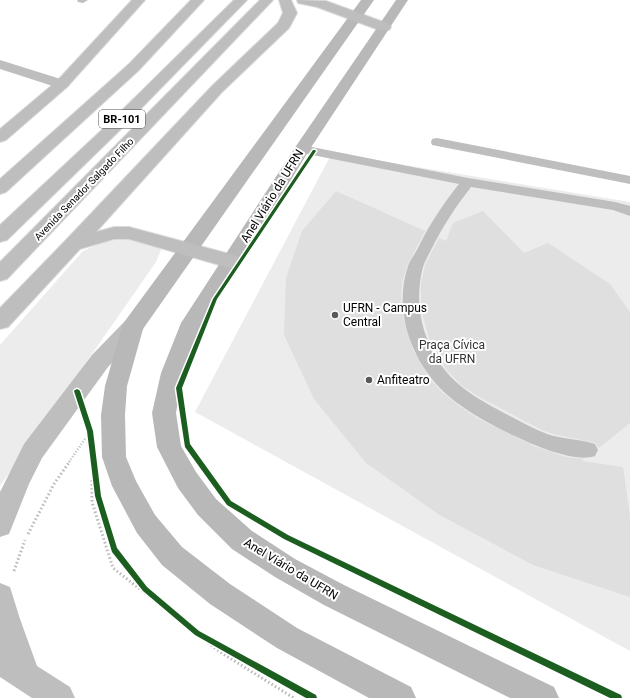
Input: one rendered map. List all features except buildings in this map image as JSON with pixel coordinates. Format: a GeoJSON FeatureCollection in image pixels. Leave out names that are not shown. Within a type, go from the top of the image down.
{"type":"FeatureCollection","features":[{"type":"Feature","properties":{"kind":"main road","name":"BR-101"},"geometry":{"type":"LineString","coordinates":[[0,188],[134,67],[198,0]]}},
{"type":"Feature","properties":{"kind":"main road","name":"Avenida Senador Salgado Filho"},"geometry":{"type":"LineString","coordinates":[[0,236],[111,130],[241,0]]}},
{"type":"Feature","properties":{"kind":"main road","name":"Avenida Senador Salgado Filho"},"geometry":{"type":"LineString","coordinates":[[0,274],[267,0]]}},
{"type":"Feature","properties":{"kind":"main road"},"geometry":{"type":"LineString","coordinates":[[0,320],[73,245],[217,89],[284,25],[290,13],[285,0]]}},
{"type":"Feature","properties":{"kind":"main road"},"geometry":{"type":"LineString","coordinates":[[303,0],[321,4],[384,27]]}},
{"type":"Feature","properties":{"kind":"main road"},"geometry":{"type":"LineString","coordinates":[[0,526],[17,482],[33,451],[100,360],[132,327],[190,249],[368,0]]}},
{"type":"Feature","properties":{"kind":"main road","name":"Anel Viário da UFRN"},"geometry":{"type":"LineString","coordinates":[[402,0],[302,149],[192,323],[172,373],[164,413],[169,448],[187,480],[207,507],[242,540],[285,568],[334,595],[543,698]]}},
{"type":"Feature","properties":{"kind":"main road"},"geometry":{"type":"LineString","coordinates":[[0,137],[62,84],[139,2]]}},
{"type":"Feature","properties":{"kind":"main road"},"geometry":{"type":"LineString","coordinates":[[0,64],[62,84]]}},
{"type":"Feature","properties":{"kind":"main road"},"geometry":{"type":"LineString","coordinates":[[73,245],[114,233],[134,234],[230,261]]}},
{"type":"Feature","properties":{"kind":"main road"},"geometry":{"type":"LineString","coordinates":[[132,327],[116,386],[113,415],[114,457],[125,486],[146,524],[172,556],[220,594],[287,638],[400,698]]}},
{"type":"Feature","properties":{"kind":"main road"},"geometry":{"type":"LineString","coordinates":[[1,600],[5,619],[26,676]]}},
{"type":"Feature","properties":{"kind":"main road"},"geometry":{"type":"LineString","coordinates":[[0,659],[60,698]]}},
{"type":"Feature","properties":{"kind":"lane"},"geometry":{"type":"LineString","coordinates":[[437,142],[630,180]]}},
{"type":"Feature","properties":{"kind":"lane"},"geometry":{"type":"LineString","coordinates":[[302,149],[468,182],[615,206],[630,210]]}},
{"type":"Feature","properties":{"kind":"lane"},"geometry":{"type":"LineString","coordinates":[[468,182],[448,207],[434,230],[416,266],[411,288],[412,317],[418,344],[437,373],[450,387],[481,409],[517,429],[546,442],[588,450]]}},
{"type":"Feature","properties":{"kind":"path"},"geometry":{"type":"LineString","coordinates":[[1,600],[25,540],[54,484],[86,437]]}},
{"type":"Feature","properties":{"kind":"path"},"geometry":{"type":"LineString","coordinates":[[93,476],[98,496]]}},
{"type":"Feature","properties":{"kind":"path"},"geometry":{"type":"LineString","coordinates":[[93,476],[92,502],[113,568],[220,652],[294,698]]}},
{"type":"Feature","properties":{"kind":"path"},"geometry":{"type":"LineString","coordinates":[[136,578],[145,589],[197,632],[238,655]]}},
{"type":"Feature","properties":{"kind":"green space","name":"Praça Cívica da UFRN"},"geometry":{"type":"Polygon","coordinates":[[[332,153],[630,202],[630,651],[195,412],[332,153]]]}},
{"type":"Feature","properties":{"kind":"green space"},"geometry":{"type":"Polygon","coordinates":[[[121,234],[163,245],[156,262],[0,486],[0,345],[83,251],[121,234]]]}},
{"type":"Feature","properties":{"kind":"cycle path"},"geometry":{"type":"LineString","coordinates":[[314,151],[215,299],[179,388],[187,445],[229,503],[286,537],[618,698]]}},
{"type":"Feature","properties":{"kind":"cycle path"},"geometry":{"type":"LineString","coordinates":[[77,391],[90,431],[98,496],[114,550],[145,589],[197,633],[313,698]]}},
{"type":"Feature","properties":{"kind":"place","name":"UFRN - Campus Central"},"geometry":{"type":"Point","coordinates":[335,315]}},
{"type":"Feature","properties":{"kind":"place","name":"Anfiteatro"},"geometry":{"type":"Point","coordinates":[369,380]}}]}
